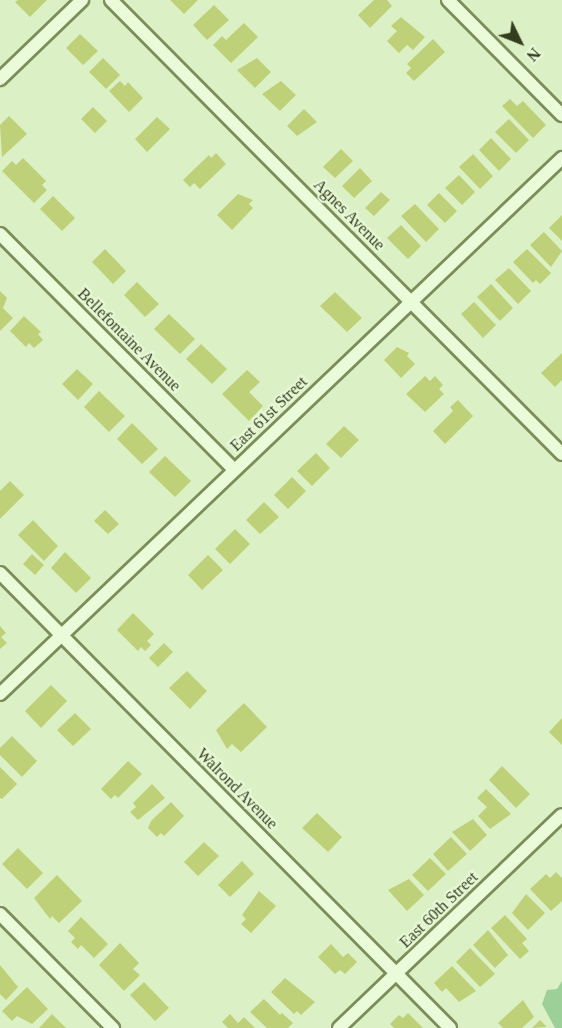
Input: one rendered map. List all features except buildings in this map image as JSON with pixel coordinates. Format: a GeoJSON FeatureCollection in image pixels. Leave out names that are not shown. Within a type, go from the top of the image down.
{"type":"FeatureCollection","features":[{"type":"Feature","properties":{"kind":"street"},"geometry":{"type":"LineString","coordinates":[[0,79],[82,0]]}},
{"type":"Feature","properties":{"kind":"street","name":"Agnes Avenue"},"geometry":{"type":"LineString","coordinates":[[111,0],[562,454]]}},
{"type":"Feature","properties":{"kind":"street"},"geometry":{"type":"LineString","coordinates":[[448,0],[562,115]]}},
{"type":"Feature","properties":{"kind":"street","name":"East 61st Street"},"geometry":{"type":"LineString","coordinates":[[0,694],[562,158]]}},
{"type":"Feature","properties":{"kind":"street","name":"Bellefontaine Avenue"},"geometry":{"type":"LineString","coordinates":[[0,234],[234,470]]}},
{"type":"Feature","properties":{"kind":"street","name":"Walrond Avenue"},"geometry":{"type":"LineString","coordinates":[[0,573],[450,1028]]}},
{"type":"Feature","properties":{"kind":"street","name":"East 60th Street"},"geometry":{"type":"LineString","coordinates":[[339,1028],[562,815]]}},
{"type":"Feature","properties":{"kind":"street"},"geometry":{"type":"LineString","coordinates":[[0,914],[113,1028]]}},
{"type":"Feature","properties":{"kind":"green space"},"geometry":{"type":"Polygon","coordinates":[[[562,981],[562,1028],[555,1028],[542,1004],[547,990],[557,989],[562,981]]]}}]}
